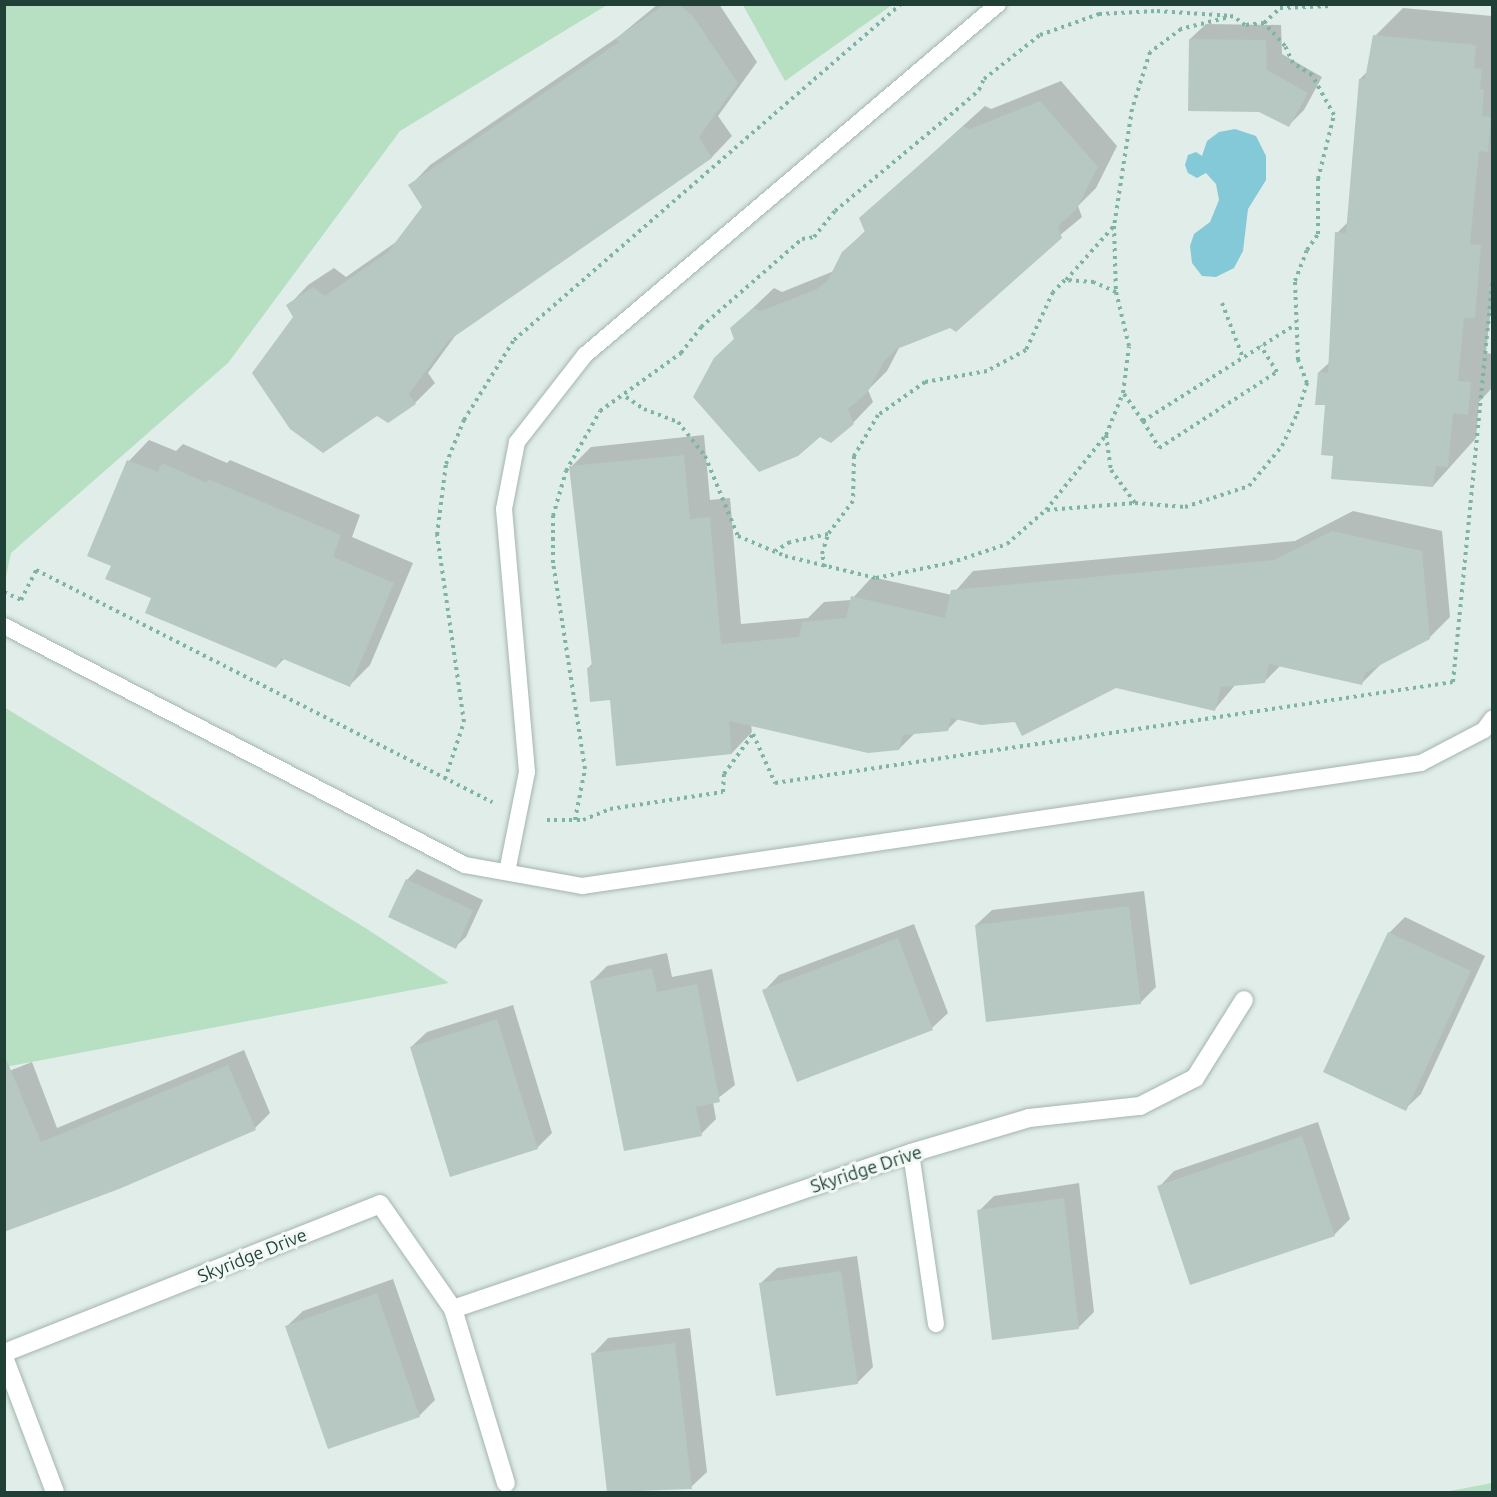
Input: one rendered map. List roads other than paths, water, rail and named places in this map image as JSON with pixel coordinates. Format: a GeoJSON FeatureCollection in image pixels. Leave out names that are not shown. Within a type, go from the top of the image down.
{"type":"FeatureCollection","features":[{"type":"Feature","properties":{"kind":"street","name":"Skyridge Drive"},"geometry":{"type":"LineString","coordinates":[[453,1309],[910,1153],[1029,1118],[1140,1106],[1195,1078],[1244,1000]]}},
{"type":"Feature","properties":{"kind":"street","name":"Skyridge Drive"},"geometry":{"type":"LineString","coordinates":[[55,1492],[4,1355],[380,1204],[453,1309],[506,1483]]}},
{"type":"Feature","properties":{"kind":"lane"},"geometry":{"type":"LineString","coordinates":[[507,872],[527,772],[504,509],[517,442],[585,355],[998,4]]}},
{"type":"Feature","properties":{"kind":"lane"},"geometry":{"type":"LineString","coordinates":[[4,626],[465,865],[582,886],[1421,763],[1484,730],[1492,719]]}},
{"type":"Feature","properties":{"kind":"lane"},"geometry":{"type":"LineString","coordinates":[[910,1153],[936,1324]]}},
{"type":"Feature","properties":{"kind":"water"},"geometry":{"type":"Polygon","coordinates":[[[1235,129],[1256,136],[1266,156],[1266,180],[1248,209],[1243,251],[1234,268],[1216,277],[1202,276],[1192,263],[1190,246],[1194,234],[1210,222],[1219,200],[1216,184],[1206,173],[1197,178],[1188,173],[1185,165],[1188,155],[1196,152],[1202,156],[1207,141],[1219,132],[1235,129]]]}}]}
